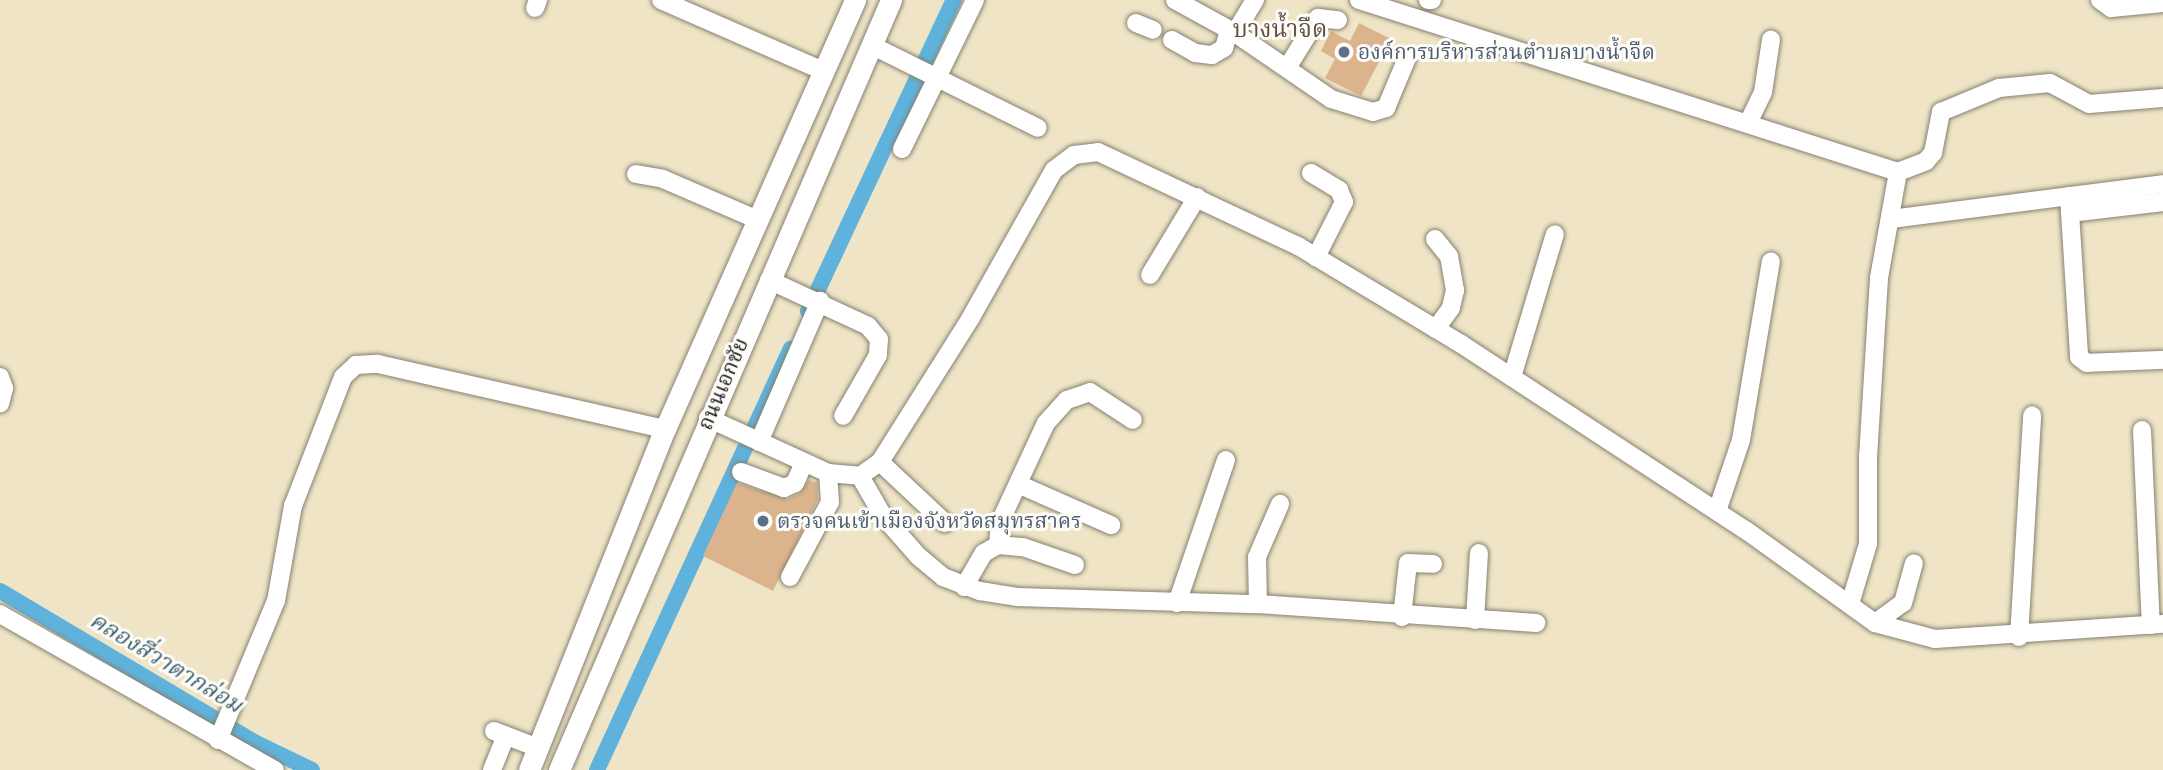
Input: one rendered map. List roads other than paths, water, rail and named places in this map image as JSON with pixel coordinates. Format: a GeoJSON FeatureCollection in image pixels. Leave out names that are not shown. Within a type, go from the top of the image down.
{"type":"FeatureCollection","features":[{"type":"Feature","properties":{"kind":"main road","name":"ถนนเอกชัย"},"geometry":{"type":"LineString","coordinates":[[529,770],[665,429],[821,70],[855,0]]}},
{"type":"Feature","properties":{"kind":"main road","name":"ถนนเอกชัย"},"geometry":{"type":"LineString","coordinates":[[559,770],[715,421],[769,280],[891,0]]}},
{"type":"Feature","properties":{"kind":"main road"},"geometry":{"type":"LineString","coordinates":[[805,108],[837,124]]}},
{"type":"Feature","properties":{"kind":"street"},"geometry":{"type":"LineString","coordinates":[[661,0],[821,70]]}},
{"type":"Feature","properties":{"kind":"street"},"geometry":{"type":"LineString","coordinates":[[902,149],[934,75],[975,0]]}},
{"type":"Feature","properties":{"kind":"street"},"geometry":{"type":"LineString","coordinates":[[1175,0],[1232,32],[1331,99],[1373,112],[1386,108],[1407,58]]}},
{"type":"Feature","properties":{"kind":"street"},"geometry":{"type":"LineString","coordinates":[[1172,40],[1195,53],[1212,55],[1224,48],[1255,0]]}},
{"type":"Feature","properties":{"kind":"street"},"geometry":{"type":"LineString","coordinates":[[1359,0],[1898,172],[1926,161],[1933,153],[1941,112],[1999,88],[2050,83],[2088,104],[2163,98]]}},
{"type":"Feature","properties":{"kind":"street"},"geometry":{"type":"LineString","coordinates":[[2100,0],[2111,8],[2163,3]]}},
{"type":"Feature","properties":{"kind":"street"},"geometry":{"type":"LineString","coordinates":[[1287,68],[1318,18],[1338,20]]}},
{"type":"Feature","properties":{"kind":"street"},"geometry":{"type":"LineString","coordinates":[[1136,23],[1153,30]]}},
{"type":"Feature","properties":{"kind":"street"},"geometry":{"type":"LineString","coordinates":[[1748,123],[1763,92],[1772,40]]}},
{"type":"Feature","properties":{"kind":"street"},"geometry":{"type":"LineString","coordinates":[[871,45],[1038,128]]}},
{"type":"Feature","properties":{"kind":"street"},"geometry":{"type":"LineString","coordinates":[[715,421],[828,473],[860,476],[880,462],[970,319],[1054,170],[1064,160],[1087,151],[1098,152],[1197,197],[1316,257],[1436,329],[1717,511],[1875,623],[1935,639],[2018,637],[2157,625],[2142,430]]}},
{"type":"Feature","properties":{"kind":"street"},"geometry":{"type":"LineString","coordinates":[[1850,604],[1868,544],[1868,456],[1879,278],[1898,172]]}},
{"type":"Feature","properties":{"kind":"street"},"geometry":{"type":"LineString","coordinates":[[1311,173],[1339,190],[1344,202],[1316,257]]}},
{"type":"Feature","properties":{"kind":"street"},"geometry":{"type":"LineString","coordinates":[[636,174],[663,179],[756,219]]}},
{"type":"Feature","properties":{"kind":"street"},"geometry":{"type":"LineString","coordinates":[[2070,205],[2163,184]]}},
{"type":"Feature","properties":{"kind":"street"},"geometry":{"type":"LineString","coordinates":[[1150,275],[1197,197]]}},
{"type":"Feature","properties":{"kind":"street"},"geometry":{"type":"LineString","coordinates":[[1891,219],[2070,205],[2163,202]]}},
{"type":"Feature","properties":{"kind":"street"},"geometry":{"type":"LineString","coordinates":[[2070,205],[2079,356],[2087,363],[2163,360]]}},
{"type":"Feature","properties":{"kind":"street"},"geometry":{"type":"LineString","coordinates":[[1511,377],[1555,234]]}},
{"type":"Feature","properties":{"kind":"street"},"geometry":{"type":"LineString","coordinates":[[1435,239],[1449,256],[1455,290],[1451,308],[1436,329]]}},
{"type":"Feature","properties":{"kind":"street"},"geometry":{"type":"LineString","coordinates":[[1717,511],[1741,440],[1771,261]]}},
{"type":"Feature","properties":{"kind":"street"},"geometry":{"type":"LineString","coordinates":[[769,280],[816,299],[868,326],[879,339],[878,355],[843,416]]}},
{"type":"Feature","properties":{"kind":"street"},"geometry":{"type":"LineString","coordinates":[[751,438],[816,299]]}},
{"type":"Feature","properties":{"kind":"street"},"geometry":{"type":"LineString","coordinates":[[220,734],[276,601],[293,506],[343,377],[356,365],[378,364],[665,429]]}},
{"type":"Feature","properties":{"kind":"street"},"geometry":{"type":"LineString","coordinates":[[0,377],[4,388],[0,404]]}},
{"type":"Feature","properties":{"kind":"street"},"geometry":{"type":"LineString","coordinates":[[998,545],[1000,522],[1046,423],[1068,400],[1090,392],[1133,420]]}},
{"type":"Feature","properties":{"kind":"street"},"geometry":{"type":"LineString","coordinates":[[2018,637],[2032,415]]}},
{"type":"Feature","properties":{"kind":"street"},"geometry":{"type":"LineString","coordinates":[[1177,603],[1226,460]]}},
{"type":"Feature","properties":{"kind":"street"},"geometry":{"type":"LineString","coordinates":[[880,462],[945,523]]}},
{"type":"Feature","properties":{"kind":"street"},"geometry":{"type":"LineString","coordinates":[[741,472],[784,488],[795,483],[804,463]]}},
{"type":"Feature","properties":{"kind":"street"},"geometry":{"type":"LineString","coordinates":[[790,577],[830,502],[828,473]]}},
{"type":"Feature","properties":{"kind":"street"},"geometry":{"type":"LineString","coordinates":[[860,476],[883,516],[918,556],[964,587],[1017,597],[1258,604],[1402,617],[1535,623]]}},
{"type":"Feature","properties":{"kind":"street"},"geometry":{"type":"LineString","coordinates":[[1018,484],[1111,525]]}},
{"type":"Feature","properties":{"kind":"street"},"geometry":{"type":"LineString","coordinates":[[1258,604],[1257,557],[1280,504]]}},
{"type":"Feature","properties":{"kind":"street"},"geometry":{"type":"LineString","coordinates":[[964,587],[984,553],[998,545],[1023,547],[1075,565]]}},
{"type":"Feature","properties":{"kind":"street"},"geometry":{"type":"LineString","coordinates":[[1475,620],[1479,553]]}},
{"type":"Feature","properties":{"kind":"street"},"geometry":{"type":"LineString","coordinates":[[1402,617],[1408,563],[1433,565]]}},
{"type":"Feature","properties":{"kind":"street"},"geometry":{"type":"LineString","coordinates":[[1875,623],[1903,603],[1914,563]]}},
{"type":"Feature","properties":{"kind":"street"},"geometry":{"type":"LineString","coordinates":[[0,614],[220,734],[275,770]]}},
{"type":"Feature","properties":{"kind":"street"},"geometry":{"type":"LineString","coordinates":[[492,770],[500,734],[538,748]]}},
{"type":"Feature","properties":{"kind":"waterway"},"geometry":{"type":"LineString","coordinates":[[808,311],[954,0]]}},
{"type":"Feature","properties":{"kind":"waterway"},"geometry":{"type":"LineString","coordinates":[[597,770],[791,348]]}},
{"type":"Feature","properties":{"kind":"waterway","name":"คลองสี่วาตากล่อม"},"geometry":{"type":"LineString","coordinates":[[0,591],[256,743],[312,770]]}},
{"type":"Feature","properties":{"kind":"place","name":"องค์การบริหารส่วนตำบลบางน้ำจืด"},"geometry":{"type":"Point","coordinates":[1344,52]}},
{"type":"Feature","properties":{"kind":"place","name":"ตรวจคนเข้าเมืองจังหวัดสมุทรสาคร"},"geometry":{"type":"Point","coordinates":[763,521]}},
{"type":"Feature","properties":{"kind":"district","name":"บางน้ำจืด"},"geometry":{"type":"Point","coordinates":[1280,30]}}]}
